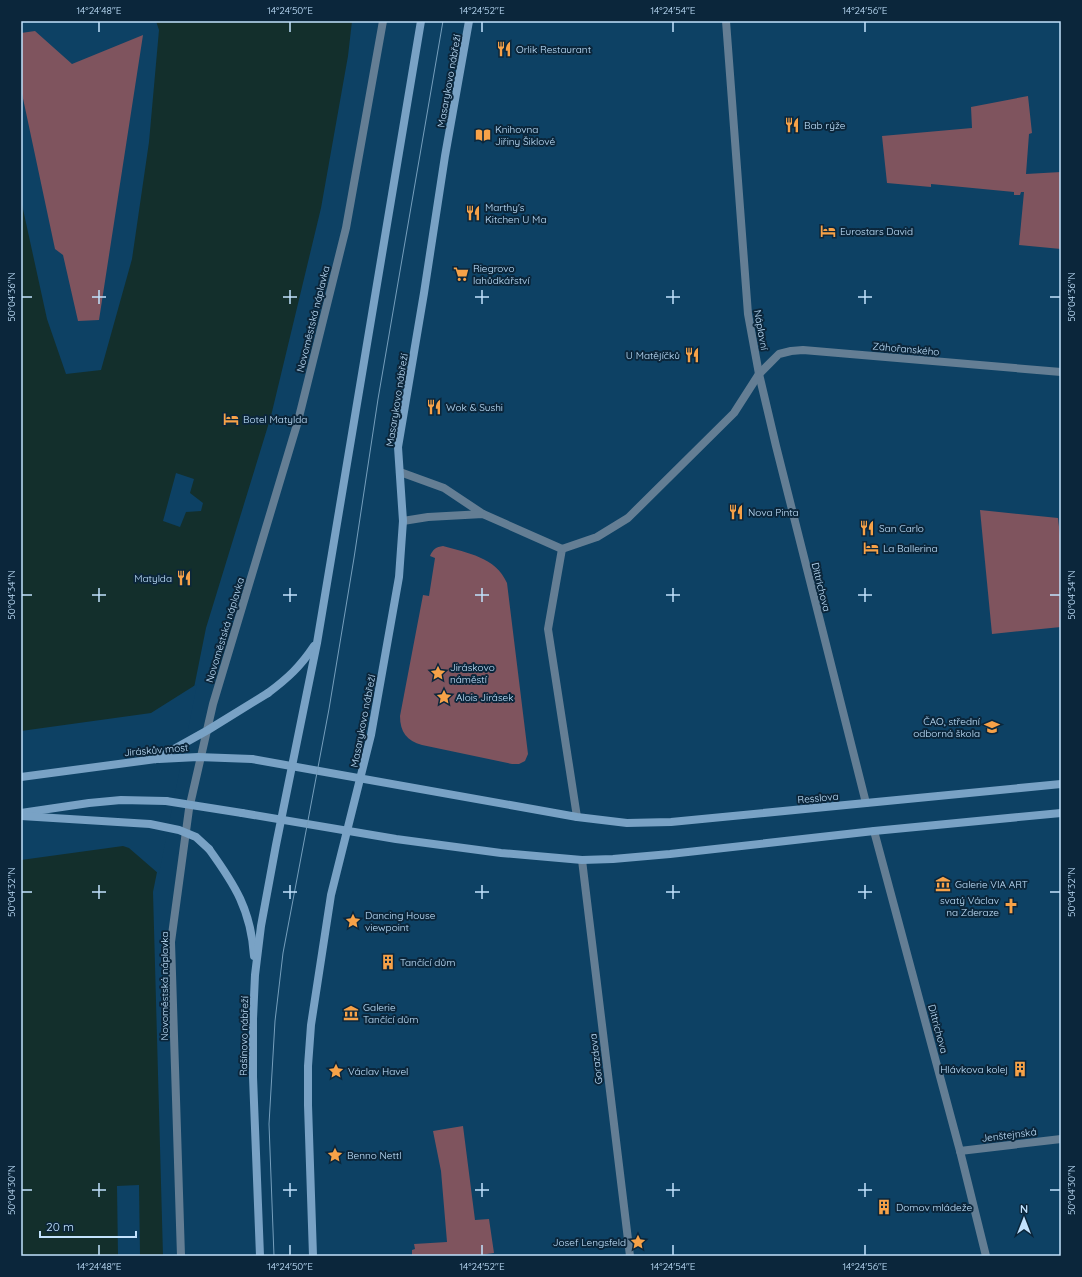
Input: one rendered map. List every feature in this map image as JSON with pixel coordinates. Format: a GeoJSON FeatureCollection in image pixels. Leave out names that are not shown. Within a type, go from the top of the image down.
{"type":"FeatureCollection","features":[{"type":"Feature","properties":{"kind":"main road"},"geometry":{"type":"LineString","coordinates":[[281,819],[316,642],[421,21]]}},
{"type":"Feature","properties":{"kind":"main road","name":"Masarykovo nábřeží"},"geometry":{"type":"LineString","coordinates":[[348,830],[371,735],[399,577],[403,521],[398,447],[399,437],[424,293],[445,156],[469,21]]}},
{"type":"Feature","properties":{"kind":"main road"},"geometry":{"type":"LineString","coordinates":[[156,759],[208,730],[268,693],[290,676],[302,663],[316,642]]}},
{"type":"Feature","properties":{"kind":"main road","name":"Jiráskův most"},"geometry":{"type":"LineString","coordinates":[[21,777],[156,759],[198,757],[252,759],[292,766]]}},
{"type":"Feature","properties":{"kind":"main road"},"geometry":{"type":"LineString","coordinates":[[292,766],[577,817]]}},
{"type":"Feature","properties":{"kind":"main road","name":"Resslova"},"geometry":{"type":"LineString","coordinates":[[577,817],[627,823],[658,823],[1061,784]]}},
{"type":"Feature","properties":{"kind":"main road"},"geometry":{"type":"LineString","coordinates":[[21,814],[89,803],[121,800],[166,801],[396,839],[501,853],[582,860],[670,854],[874,831],[1061,813]]}},
{"type":"Feature","properties":{"kind":"main road"},"geometry":{"type":"LineString","coordinates":[[21,814],[150,824],[179,830],[196,836],[209,849],[236,888],[246,911],[254,948],[256,975]]}},
{"type":"Feature","properties":{"kind":"main road","name":"Rašínovo nábřeží"},"geometry":{"type":"LineString","coordinates":[[260,1256],[253,1077],[253,1019],[261,926],[281,819]]}},
{"type":"Feature","properties":{"kind":"main road"},"geometry":{"type":"LineString","coordinates":[[313,1256],[308,1105],[308,1066],[311,1025],[330,901],[348,830]]}},
{"type":"Feature","properties":{"kind":"street","name":"Novoměstská náplavka"},"geometry":{"type":"LineString","coordinates":[[180,1256],[171,942],[189,809],[213,704],[298,421],[346,228],[383,21]]}},
{"type":"Feature","properties":{"kind":"street","name":"Náplavní"},"geometry":{"type":"LineString","coordinates":[[726,21],[748,314],[759,374]]}},
{"type":"Feature","properties":{"kind":"street","name":"Záhořanského"},"geometry":{"type":"LineString","coordinates":[[759,374],[779,354],[803,350],[1061,372]]}},
{"type":"Feature","properties":{"kind":"street"},"geometry":{"type":"LineString","coordinates":[[400,472],[444,488],[483,514],[562,549],[597,537],[628,518],[734,413],[759,374]]}},
{"type":"Feature","properties":{"kind":"street","name":"Dittrichova"},"geometry":{"type":"LineString","coordinates":[[759,374],[866,803]]}},
{"type":"Feature","properties":{"kind":"street"},"geometry":{"type":"LineString","coordinates":[[403,521],[428,517],[483,514]]}},
{"type":"Feature","properties":{"kind":"street"},"geometry":{"type":"LineString","coordinates":[[562,549],[548,629],[577,817]]}},
{"type":"Feature","properties":{"kind":"street","name":"Dittrichova"},"geometry":{"type":"LineString","coordinates":[[874,831],[960,1150],[986,1256]]}},
{"type":"Feature","properties":{"kind":"street","name":"Gorazdova"},"geometry":{"type":"LineString","coordinates":[[582,860],[630,1256]]}},
{"type":"Feature","properties":{"kind":"street","name":"Jenštejnská"},"geometry":{"type":"LineString","coordinates":[[960,1150],[1061,1139]]}},
{"type":"Feature","properties":{"kind":"shaded area"},"geometry":{"type":"Polygon","coordinates":[[[156,21],[352,21],[348,56],[321,208],[271,416],[206,628],[153,892],[163,1256],[21,1256],[21,200],[47,319],[66,374],[101,370],[132,259],[149,142],[159,30],[156,21]]]}},
{"type":"Feature","properties":{"kind":"shaded area"},"geometry":{"type":"Polygon","coordinates":[[[35,31],[72,64],[143,35],[99,320],[78,321],[63,255],[55,249],[21,89],[21,33],[35,31]]]}},
{"type":"Feature","properties":{"kind":"shaded area"},"geometry":{"type":"Polygon","coordinates":[[[1028,96],[1032,133],[1029,134],[1026,174],[1061,172],[1061,249],[1019,245],[1024,192],[1021,192],[1020,195],[1014,195],[1014,192],[931,184],[931,187],[887,183],[882,136],[972,128],[971,107],[1028,96]]]}},
{"type":"Feature","properties":{"kind":"shaded area"},"geometry":{"type":"Polygon","coordinates":[[[980,510],[1058,518],[1061,544],[1061,627],[992,634],[980,510]]]}},
{"type":"Feature","properties":{"kind":"shaded area"},"geometry":{"type":"Polygon","coordinates":[[[443,546],[480,557],[496,567],[507,583],[528,754],[525,761],[519,764],[512,764],[422,745],[408,738],[401,727],[400,716],[423,595],[429,596],[435,558],[430,556],[435,549],[443,546]]]}},
{"type":"Feature","properties":{"kind":"shaded area"},"geometry":{"type":"Polygon","coordinates":[[[463,1126],[475,1220],[489,1219],[494,1253],[473,1256],[412,1256],[412,1250],[415,1249],[414,1244],[447,1242],[441,1171],[433,1131],[463,1126]]]}},
{"type":"Feature","properties":{"kind":"pier"},"geometry":{"type":"Polygon","coordinates":[[[176,473],[194,479],[190,493],[203,503],[201,511],[186,512],[180,527],[163,521],[176,473]]]}},
{"type":"Feature","properties":{"kind":"pier"},"geometry":{"type":"Polygon","coordinates":[[[197,684],[159,874],[129,848],[123,846],[21,860],[21,731],[151,713],[197,684]]]}},
{"type":"Feature","properties":{"kind":"pier"},"geometry":{"type":"Polygon","coordinates":[[[139,1185],[140,1256],[118,1256],[117,1186],[139,1185]]]}},
{"type":"Feature","properties":{"kind":"tram line"},"geometry":{"type":"LineString","coordinates":[[274,1256],[269,1124],[275,1021],[283,953],[329,709],[378,399],[443,21]]}},
{"type":"Feature","properties":{"kind":"place","name":"Orlik Restaurant"},"geometry":{"type":"Point","coordinates":[504,49]}},
{"type":"Feature","properties":{"kind":"place","name":"Bab rýže"},"geometry":{"type":"Point","coordinates":[792,125]}},
{"type":"Feature","properties":{"kind":"place","name":"Knihovna Jiřiny Šiklové"},"geometry":{"type":"Point","coordinates":[483,135]}},
{"type":"Feature","properties":{"kind":"place","name":"Marthy's Kitchen U Ma"},"geometry":{"type":"Point","coordinates":[473,213]}},
{"type":"Feature","properties":{"kind":"place","name":"Eurostars David"},"geometry":{"type":"Point","coordinates":[828,231]}},
{"type":"Feature","properties":{"kind":"place","name":"Riegrovo lahůdkářství"},"geometry":{"type":"Point","coordinates":[461,274]}},
{"type":"Feature","properties":{"kind":"place","name":"U Matějíčků"},"geometry":{"type":"Point","coordinates":[692,355]}},
{"type":"Feature","properties":{"kind":"place","name":"Wok & Sushi"},"geometry":{"type":"Point","coordinates":[434,407]}},
{"type":"Feature","properties":{"kind":"place","name":"Botel Matylda"},"geometry":{"type":"Point","coordinates":[231,419]}},
{"type":"Feature","properties":{"kind":"place","name":"Nova Pinta"},"geometry":{"type":"Point","coordinates":[736,512]}},
{"type":"Feature","properties":{"kind":"place","name":"San Carlo"},"geometry":{"type":"Point","coordinates":[867,528]}},
{"type":"Feature","properties":{"kind":"place","name":"La Ballerina"},"geometry":{"type":"Point","coordinates":[871,548]}},
{"type":"Feature","properties":{"kind":"place","name":"Matylda"},"geometry":{"type":"Point","coordinates":[184,578]}},
{"type":"Feature","properties":{"kind":"place","name":"Jiráskovo náměstí"},"geometry":{"type":"Point","coordinates":[438,673]}},
{"type":"Feature","properties":{"kind":"place","name":"Alois Jirásek"},"geometry":{"type":"Point","coordinates":[444,697]}},
{"type":"Feature","properties":{"kind":"place","name":"ČAO, střední odborná škola"},"geometry":{"type":"Point","coordinates":[992,727]}},
{"type":"Feature","properties":{"kind":"place","name":"Galerie VIA ART"},"geometry":{"type":"Point","coordinates":[943,884]}},
{"type":"Feature","properties":{"kind":"place","name":"svatý Václav na Zderaze"},"geometry":{"type":"Point","coordinates":[1011,906]}},
{"type":"Feature","properties":{"kind":"place","name":"Dancing House viewpoint"},"geometry":{"type":"Point","coordinates":[353,921]}},
{"type":"Feature","properties":{"kind":"place","name":"Tančící dům"},"geometry":{"type":"Point","coordinates":[388,962]}},
{"type":"Feature","properties":{"kind":"place","name":"Galerie Tančící dům"},"geometry":{"type":"Point","coordinates":[351,1013]}},
{"type":"Feature","properties":{"kind":"place","name":"Hlávkova kolej"},"geometry":{"type":"Point","coordinates":[1020,1069]}},
{"type":"Feature","properties":{"kind":"place","name":"Václav Havel"},"geometry":{"type":"Point","coordinates":[336,1071]}},
{"type":"Feature","properties":{"kind":"place","name":"Benno Nettl"},"geometry":{"type":"Point","coordinates":[335,1155]}},
{"type":"Feature","properties":{"kind":"place","name":"Domov mládeže"},"geometry":{"type":"Point","coordinates":[884,1207]}},
{"type":"Feature","properties":{"kind":"place","name":"Josef Lengsfeld"},"geometry":{"type":"Point","coordinates":[638,1242]}}]}
